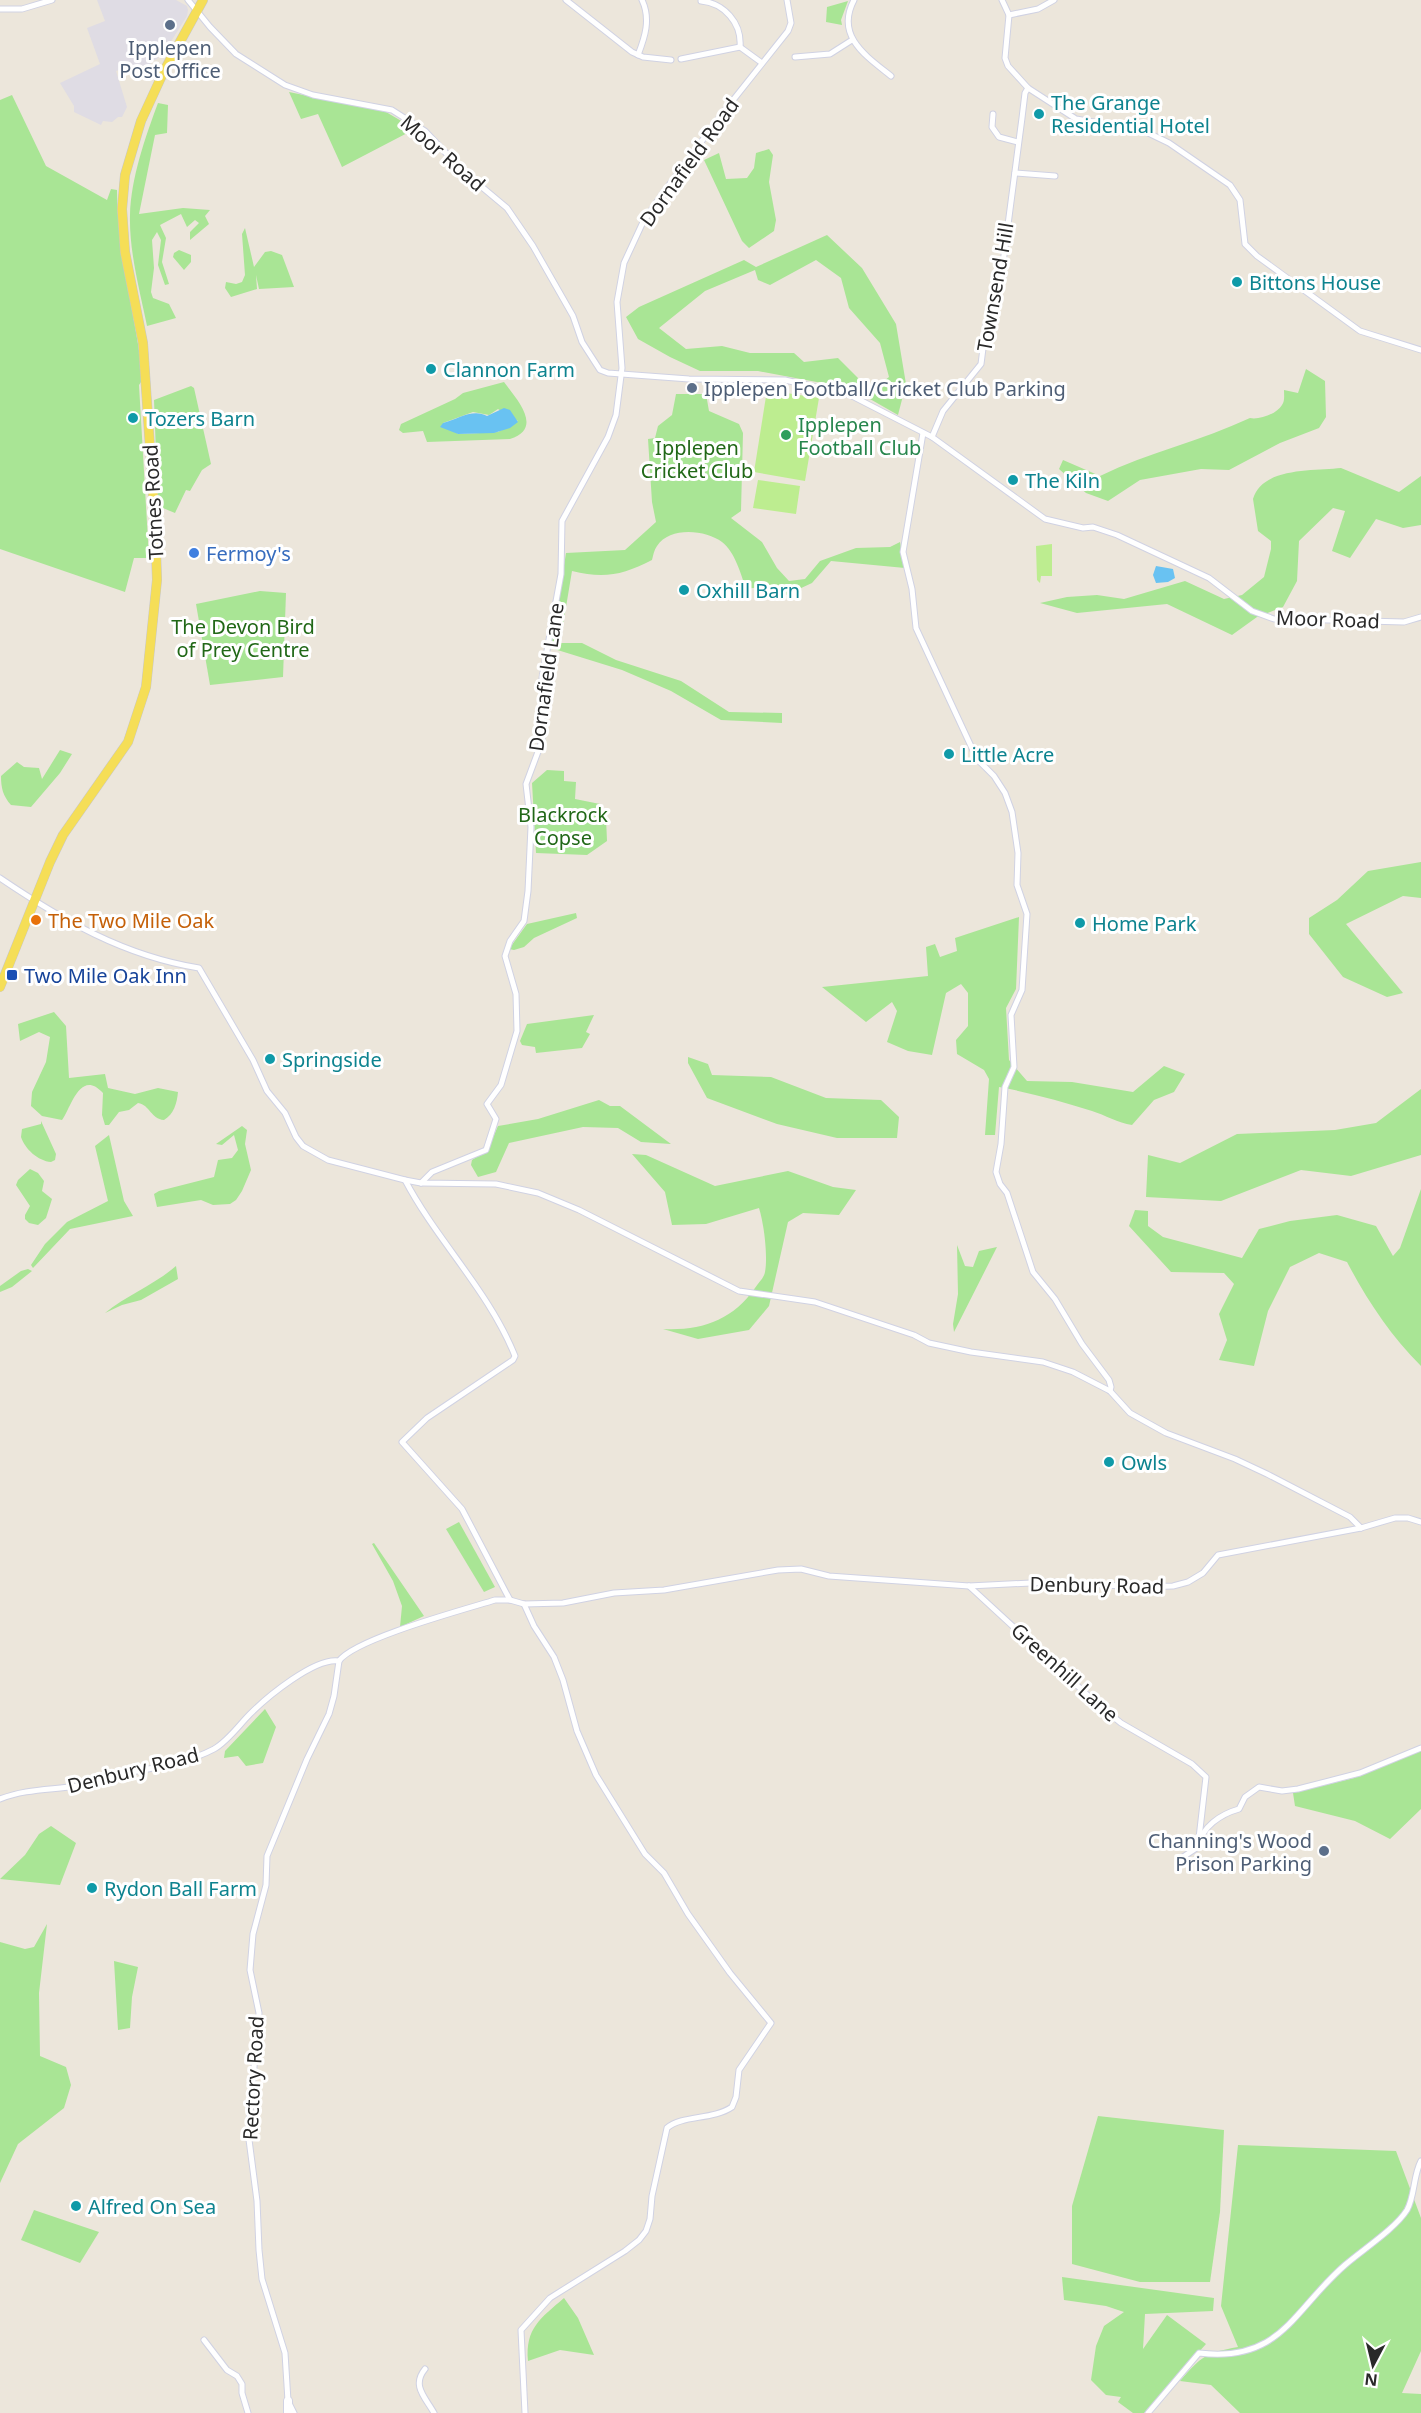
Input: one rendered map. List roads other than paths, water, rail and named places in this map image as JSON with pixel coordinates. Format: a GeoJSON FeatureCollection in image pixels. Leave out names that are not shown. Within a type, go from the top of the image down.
{"type":"FeatureCollection","features":[{"type":"Feature","properties":{"kind":"main road","name":"Totnes Road"},"geometry":{"type":"LineString","coordinates":[[0,987],[10,966],[33,901],[63,835],[128,742],[146,687],[157,580],[155,523],[143,343],[125,252],[122,209],[125,175],[141,121],[203,0]]}},
{"type":"Feature","properties":{"kind":"street"},"geometry":{"type":"LineString","coordinates":[[0,9],[22,9],[52,0]]}},
{"type":"Feature","properties":{"kind":"street","name":"Moor Road"},"geometry":{"type":"LineString","coordinates":[[188,0],[236,54],[285,85],[313,95],[392,110],[425,131],[465,172],[507,208],[573,316],[582,342],[600,370],[608,373],[689,379],[785,380],[850,395],[932,437],[1045,519],[1083,528],[1093,527],[1117,535],[1209,578],[1252,611],[1274,619],[1404,622],[1421,617]]}},
{"type":"Feature","properties":{"kind":"street"},"geometry":{"type":"LineString","coordinates":[[566,0],[625,48],[638,55],[671,60]]}},
{"type":"Feature","properties":{"kind":"street"},"geometry":{"type":"LineString","coordinates":[[638,55],[646,30],[646,12],[642,0]]}},
{"type":"Feature","properties":{"kind":"street","name":"Dornafield Road"},"geometry":{"type":"LineString","coordinates":[[622,374],[617,309],[624,263],[643,222],[663,192],[790,27],[787,0]]}},
{"type":"Feature","properties":{"kind":"street"},"geometry":{"type":"LineString","coordinates":[[854,0],[847,18],[852,40],[871,60],[891,76]]}},
{"type":"Feature","properties":{"kind":"street"},"geometry":{"type":"LineString","coordinates":[[1002,0],[1009,15],[1005,58],[1008,66],[1029,88],[1076,119],[1142,130],[1169,143],[1230,185],[1240,200],[1245,244],[1257,256],[1360,331],[1421,350]]}},
{"type":"Feature","properties":{"kind":"street"},"geometry":{"type":"LineString","coordinates":[[1009,15],[1038,9],[1054,0]]}},
{"type":"Feature","properties":{"kind":"street"},"geometry":{"type":"LineString","coordinates":[[701,1],[716,4],[730,16],[740,32],[740,47]]}},
{"type":"Feature","properties":{"kind":"street"},"geometry":{"type":"LineString","coordinates":[[795,57],[830,54],[852,40]]}},
{"type":"Feature","properties":{"kind":"street"},"geometry":{"type":"LineString","coordinates":[[681,59],[740,47],[762,63]]}},
{"type":"Feature","properties":{"kind":"street","name":"Townsend Hill"},"geometry":{"type":"LineString","coordinates":[[932,437],[944,411],[981,364],[986,325],[1001,278],[1025,93],[1029,88]]}},
{"type":"Feature","properties":{"kind":"street"},"geometry":{"type":"LineString","coordinates":[[993,114],[992,127],[999,137],[1018,142]]}},
{"type":"Feature","properties":{"kind":"street"},"geometry":{"type":"LineString","coordinates":[[1015,173],[1055,176]]}},
{"type":"Feature","properties":{"kind":"street","name":"Dornafield Lane"},"geometry":{"type":"LineString","coordinates":[[421,1183],[432,1172],[486,1150],[495,1126],[496,1119],[487,1104],[501,1085],[517,1031],[516,994],[505,956],[510,940],[524,921],[528,891],[531,827],[526,784],[542,741],[542,678],[561,574],[562,520],[608,437],[616,415],[622,374]]}},
{"type":"Feature","properties":{"kind":"street"},"geometry":{"type":"LineString","coordinates":[[923,433],[903,552],[912,589],[916,628],[977,759],[994,776],[1005,793],[1012,812],[1016,843],[1017,885],[1027,914],[1022,990],[1011,1016],[1014,1067],[1005,1088],[1001,1144],[996,1172],[1025,1242],[1033,1272],[1055,1299],[1082,1344],[1109,1380],[1110,1391]]}},
{"type":"Feature","properties":{"kind":"street"},"geometry":{"type":"LineString","coordinates":[[0,878],[72,924],[123,948],[147,957],[199,968],[252,1060],[267,1091],[285,1113],[296,1137],[303,1146],[337,1164],[364,1168],[421,1183],[496,1184],[538,1193],[572,1207],[739,1290],[815,1302],[948,1348],[1043,1362],[1073,1372],[1110,1391],[1136,1416],[1166,1433],[1267,1474],[1350,1516],[1361,1528]]}},
{"type":"Feature","properties":{"kind":"street"},"geometry":{"type":"LineString","coordinates":[[405,1180],[428,1218],[503,1328],[515,1356],[513,1360],[427,1418],[402,1442],[462,1509],[510,1600]]}},
{"type":"Feature","properties":{"kind":"street","name":"Denbury Road"},"geometry":{"type":"LineString","coordinates":[[0,1799],[21,1792],[79,1785],[168,1764],[208,1751],[219,1746],[252,1711],[295,1678],[320,1664],[339,1660],[345,1654],[391,1633],[495,1600],[510,1600],[524,1604],[563,1603],[614,1593],[664,1590],[778,1570],[801,1569],[830,1576],[969,1586],[1051,1582],[1140,1587],[1173,1586],[1188,1582],[1203,1573],[1218,1555],[1361,1528],[1395,1518],[1421,1521]]}},
{"type":"Feature","properties":{"kind":"street","name":"Greenhill Lane"},"geometry":{"type":"LineString","coordinates":[[969,1586],[1121,1723],[1192,1764],[1206,1777],[1198,1846],[1180,1859]]}},
{"type":"Feature","properties":{"kind":"street"},"geometry":{"type":"LineString","coordinates":[[524,1604],[534,1626],[554,1658],[563,1680],[577,1731],[596,1775],[645,1854],[664,1873],[706,1939],[771,2024],[739,2070],[736,2097],[732,2107],[702,2118],[672,2124],[667,2128],[650,2219],[639,2240],[550,2298],[521,2330],[525,2413]]}},
{"type":"Feature","properties":{"kind":"street","name":"Rectory Road"},"geometry":{"type":"LineString","coordinates":[[288,2401],[285,2353],[262,2279],[257,2200],[249,2150],[248,2132],[259,2013],[250,1970],[253,1934],[266,1885],[267,1856],[307,1759],[329,1714],[339,1660]]}},
{"type":"Feature","properties":{"kind":"street"},"geometry":{"type":"LineString","coordinates":[[1199,1838],[1222,1814],[1239,1809],[1245,1797],[1259,1787],[1282,1791],[1298,1789],[1360,1773],[1421,1748]]}},
{"type":"Feature","properties":{"kind":"street"},"geometry":{"type":"LineString","coordinates":[[1148,2413],[1199,2353],[1220,2356],[1254,2349],[1290,2325],[1344,2266],[1377,2240],[1407,2210],[1417,2168],[1421,2161]]}},
{"type":"Feature","properties":{"kind":"street"},"geometry":{"type":"LineString","coordinates":[[204,2340],[227,2370],[237,2376],[242,2384],[242,2393],[248,2413]]}},
{"type":"Feature","properties":{"kind":"street"},"geometry":{"type":"LineString","coordinates":[[425,2369],[419,2376],[419,2386],[421,2395],[434,2413]]}},
{"type":"Feature","properties":{"kind":"street"},"geometry":{"type":"LineString","coordinates":[[288,2401],[288,2413]]}},
{"type":"Feature","properties":{"kind":"street"},"geometry":{"type":"LineString","coordinates":[[288,2401],[294,2413]]}},
{"type":"Feature","properties":{"kind":"water"},"geometry":{"type":"Polygon","coordinates":[[[504,408],[510,410],[518,422],[510,428],[494,433],[458,434],[440,427],[443,423],[465,415],[476,413],[487,416],[504,408]]]}},
{"type":"Feature","properties":{"kind":"water"},"geometry":{"type":"Polygon","coordinates":[[[1156,566],[1173,569],[1175,578],[1168,582],[1156,583],[1153,575],[1156,566]]]}},
{"type":"Feature","properties":{"kind":"place","name":"Ipplepen Post Office"},"geometry":{"type":"Point","coordinates":[170,25]}},
{"type":"Feature","properties":{"kind":"place","name":"The Grange Residential Hotel"},"geometry":{"type":"Point","coordinates":[1039,114]}},
{"type":"Feature","properties":{"kind":"place","name":"Bittons House"},"geometry":{"type":"Point","coordinates":[1237,282]}},
{"type":"Feature","properties":{"kind":"place","name":"Clannon Farm"},"geometry":{"type":"Point","coordinates":[431,369]}},
{"type":"Feature","properties":{"kind":"place","name":"Ipplepen Football/Cricket Club Parking"},"geometry":{"type":"Point","coordinates":[692,388]}},
{"type":"Feature","properties":{"kind":"place","name":"Tozers Barn"},"geometry":{"type":"Point","coordinates":[133,418]}},
{"type":"Feature","properties":{"kind":"place","name":"Ipplepen Football Club"},"geometry":{"type":"Point","coordinates":[786,435]}},
{"type":"Feature","properties":{"kind":"place","name":"The Kiln"},"geometry":{"type":"Point","coordinates":[1013,480]}},
{"type":"Feature","properties":{"kind":"place","name":"Fermoy's"},"geometry":{"type":"Point","coordinates":[194,553]}},
{"type":"Feature","properties":{"kind":"place","name":"Oxhill Barn"},"geometry":{"type":"Point","coordinates":[684,590]}},
{"type":"Feature","properties":{"kind":"place","name":"Little Acre"},"geometry":{"type":"Point","coordinates":[949,754]}},
{"type":"Feature","properties":{"kind":"place","name":"The Two Mile Oak"},"geometry":{"type":"Point","coordinates":[36,920]}},
{"type":"Feature","properties":{"kind":"place","name":"Home Park"},"geometry":{"type":"Point","coordinates":[1080,923]}},
{"type":"Feature","properties":{"kind":"place","name":"Two Mile Oak Inn"},"geometry":{"type":"Point","coordinates":[12,975]}},
{"type":"Feature","properties":{"kind":"place","name":"Springside"},"geometry":{"type":"Point","coordinates":[270,1059]}},
{"type":"Feature","properties":{"kind":"place","name":"Owls"},"geometry":{"type":"Point","coordinates":[1109,1462]}},
{"type":"Feature","properties":{"kind":"place","name":"Channing's Wood Prison Parking"},"geometry":{"type":"Point","coordinates":[1324,1851]}},
{"type":"Feature","properties":{"kind":"place","name":"Rydon Ball Farm"},"geometry":{"type":"Point","coordinates":[92,1888]}},
{"type":"Feature","properties":{"kind":"place","name":"Alfred On Sea"},"geometry":{"type":"Point","coordinates":[76,2206]}},
{"type":"Feature","properties":{"kind":"park label","name":"Ipplepen Cricket Club"},"geometry":{"type":"Point","coordinates":[697,458]}},
{"type":"Feature","properties":{"kind":"park label","name":"The Devon Bird of Prey Centre"},"geometry":{"type":"Point","coordinates":[243,638]}},
{"type":"Feature","properties":{"kind":"park label","name":"Blackrock Copse"},"geometry":{"type":"Point","coordinates":[563,826]}}]}
